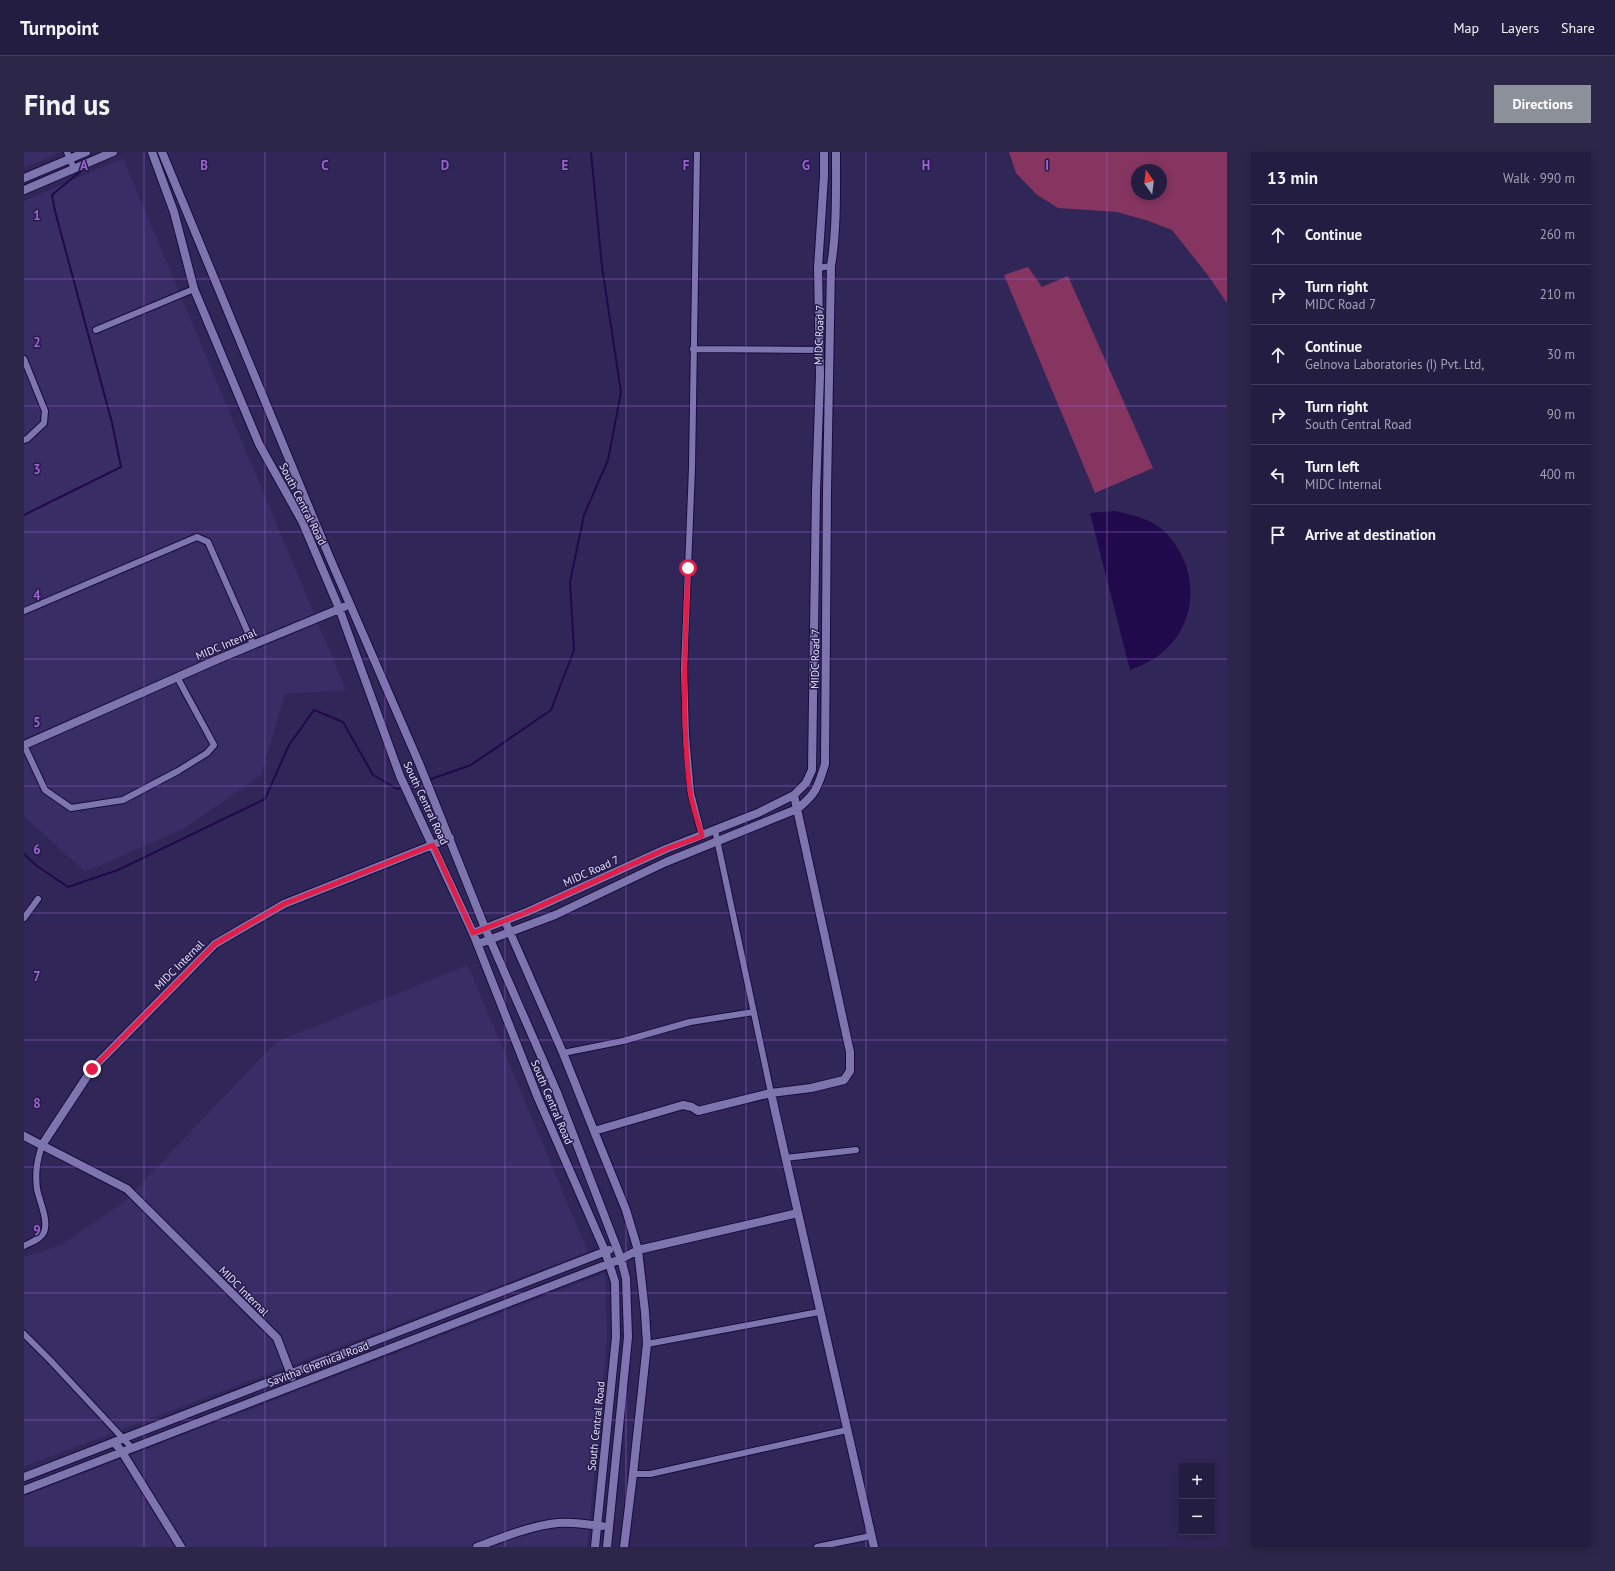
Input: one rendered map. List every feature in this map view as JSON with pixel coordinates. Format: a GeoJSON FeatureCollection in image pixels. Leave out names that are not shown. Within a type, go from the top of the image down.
{"type":"FeatureCollection","features":[{"type":"Feature","properties":{"kind":"street"},"geometry":{"type":"LineString","coordinates":[[24,178],[68,156],[86,152]]}},
{"type":"Feature","properties":{"kind":"street"},"geometry":{"type":"LineString","coordinates":[[24,190],[113,152]]}},
{"type":"Feature","properties":{"kind":"street","name":"South Central Road"},"geometry":{"type":"LineString","coordinates":[[152,152],[174,212],[194,289],[259,444],[302,521],[339,608],[405,787],[478,944],[538,1098],[609,1263],[615,1282],[616,1337],[595,1547]]}},
{"type":"Feature","properties":{"kind":"street","name":"South Central Road"},"geometry":{"type":"LineString","coordinates":[[162,152],[350,605],[450,838],[485,928],[556,1090],[621,1258],[626,1278],[628,1337],[607,1547]]}},
{"type":"Feature","properties":{"kind":"street"},"geometry":{"type":"LineString","coordinates":[[697,152],[692,468],[684,677],[686,736],[691,793],[702,836]]}},
{"type":"Feature","properties":{"kind":"street","name":"MIDC Road 7"},"geometry":{"type":"LineString","coordinates":[[473,933],[527,912],[666,849],[758,813],[794,795],[806,783],[812,770],[814,716],[816,492],[820,350],[818,268],[824,176],[824,152]]}},
{"type":"Feature","properties":{"kind":"street","name":"MIDC Road 7"},"geometry":{"type":"LineString","coordinates":[[478,944],[555,915],[666,862],[797,809],[808,800],[818,787],[825,764],[827,491],[831,266],[835,212],[836,152]]}},
{"type":"Feature","properties":{"kind":"street"},"geometry":{"type":"LineString","coordinates":[[68,156],[74,169]]}},
{"type":"Feature","properties":{"kind":"street"},"geometry":{"type":"LineString","coordinates":[[818,268],[831,266]]}},
{"type":"Feature","properties":{"kind":"street"},"geometry":{"type":"LineString","coordinates":[[96,330],[194,289]]}},
{"type":"Feature","properties":{"kind":"street"},"geometry":{"type":"LineString","coordinates":[[694,349],[820,350]]}},
{"type":"Feature","properties":{"kind":"street"},"geometry":{"type":"LineString","coordinates":[[24,359],[46,411],[44,422],[24,440]]}},
{"type":"Feature","properties":{"kind":"street"},"geometry":{"type":"LineString","coordinates":[[816,492],[827,491]]}},
{"type":"Feature","properties":{"kind":"street"},"geometry":{"type":"LineString","coordinates":[[24,611],[197,537],[208,542],[253,644]]}},
{"type":"Feature","properties":{"kind":"street","name":"MIDC Internal"},"geometry":{"type":"LineString","coordinates":[[24,745],[253,644],[339,608],[350,605]]}},
{"type":"Feature","properties":{"kind":"street"},"geometry":{"type":"LineString","coordinates":[[24,745],[45,790],[71,808],[122,800],[178,771],[207,753],[214,745],[177,677]]}},
{"type":"Feature","properties":{"kind":"street"},"geometry":{"type":"LineString","coordinates":[[814,716],[825,717]]}},
{"type":"Feature","properties":{"kind":"street"},"geometry":{"type":"LineString","coordinates":[[594,1131],[683,1106],[698,1111],[771,1093],[810,1088],[844,1080],[850,1071],[850,1052],[794,795]]}},
{"type":"Feature","properties":{"kind":"street"},"geometry":{"type":"LineString","coordinates":[[716,830],[785,1158],[819,1312],[848,1430],[874,1547]]}},
{"type":"Feature","properties":{"kind":"street","name":"MIDC Internal"},"geometry":{"type":"LineString","coordinates":[[42,1145],[92,1069],[215,944],[284,904],[450,838]]}},
{"type":"Feature","properties":{"kind":"street"},"geometry":{"type":"LineString","coordinates":[[24,918],[38,899]]}},
{"type":"Feature","properties":{"kind":"street"},"geometry":{"type":"LineString","coordinates":[[505,920],[563,1053],[626,1210],[638,1250],[647,1344],[624,1547]]}},
{"type":"Feature","properties":{"kind":"street"},"geometry":{"type":"LineString","coordinates":[[563,1053],[623,1041],[690,1022],[754,1012]]}},
{"type":"Feature","properties":{"kind":"street","name":"MIDC Internal"},"geometry":{"type":"LineString","coordinates":[[24,1136],[126,1189],[277,1338],[295,1385]]}},
{"type":"Feature","properties":{"kind":"street"},"geometry":{"type":"LineString","coordinates":[[24,1246],[41,1237],[45,1230],[45,1223],[37,1189],[36,1170],[36,1164],[42,1145]]}},
{"type":"Feature","properties":{"kind":"street"},"geometry":{"type":"LineString","coordinates":[[785,1158],[856,1150]]}},
{"type":"Feature","properties":{"kind":"street","name":"Savitha Chemical Road"},"geometry":{"type":"LineString","coordinates":[[24,1490],[609,1263],[638,1250],[798,1213]]}},
{"type":"Feature","properties":{"kind":"street","name":"Savitha Chemical Road"},"geometry":{"type":"LineString","coordinates":[[24,1477],[616,1247]]}},
{"type":"Feature","properties":{"kind":"street"},"geometry":{"type":"LineString","coordinates":[[647,1344],[819,1312]]}},
{"type":"Feature","properties":{"kind":"street"},"geometry":{"type":"LineString","coordinates":[[24,1334],[132,1448]]}},
{"type":"Feature","properties":{"kind":"street"},"geometry":{"type":"LineString","coordinates":[[633,1474],[650,1474],[848,1430]]}},
{"type":"Feature","properties":{"kind":"street"},"geometry":{"type":"LineString","coordinates":[[114,1442],[122,1452],[181,1547]]}},
{"type":"Feature","properties":{"kind":"street"},"geometry":{"type":"LineString","coordinates":[[477,1547],[523,1530],[551,1524],[576,1523],[608,1526]]}},
{"type":"Feature","properties":{"kind":"street"},"geometry":{"type":"LineString","coordinates":[[817,1547],[871,1536]]}},
{"type":"Feature","properties":{"kind":"shaded area"},"geometry":{"type":"Polygon","coordinates":[[[24,152],[61,152],[24,168],[24,152]]]}},
{"type":"Feature","properties":{"kind":"shaded area"},"geometry":{"type":"Polygon","coordinates":[[[1009,152],[1227,152],[1227,303],[1207,274],[1172,230],[1146,220],[1117,212],[1058,208],[1036,194],[1016,173],[1009,152]]]}},
{"type":"Feature","properties":{"kind":"shaded area"},"geometry":{"type":"Polygon","coordinates":[[[123,158],[346,690],[285,694],[261,775],[185,828],[85,872],[24,816],[24,201],[123,158]]]}},
{"type":"Feature","properties":{"kind":"shaded area"},"geometry":{"type":"Polygon","coordinates":[[[1028,267],[1042,287],[1068,276],[1153,468],[1095,493],[1004,275],[1028,267]]]}},
{"type":"Feature","properties":{"kind":"shaded area"},"geometry":{"type":"Polygon","coordinates":[[[1115,511],[1146,520],[1163,530],[1175,543],[1183,558],[1188,574],[1190,591],[1189,607],[1184,623],[1176,638],[1155,658],[1130,670],[1090,513],[1115,511]]]}},
{"type":"Feature","properties":{"kind":"shaded area"},"geometry":{"type":"Polygon","coordinates":[[[468,965],[588,1252],[24,1467],[24,1257],[61,1245],[124,1202],[276,1042],[468,965]]]}},
{"type":"Feature","properties":{"kind":"shaded area"},"geometry":{"type":"Polygon","coordinates":[[[605,1273],[607,1339],[587,1547],[24,1547],[24,1496],[605,1273]]]}},
{"type":"Feature","properties":{"kind":"waterway"},"geometry":{"type":"LineString","coordinates":[[428,780],[471,765],[551,710],[574,650],[570,582],[584,515],[608,460],[621,392],[602,267],[591,152]]}},
{"type":"Feature","properties":{"kind":"waterway"},"geometry":{"type":"LineString","coordinates":[[24,515],[121,467],[112,423],[52,195],[82,170]]}},
{"type":"Feature","properties":{"kind":"waterway"},"geometry":{"type":"LineString","coordinates":[[24,854],[37,866],[68,887],[118,870],[265,799],[289,745],[314,710],[343,722],[373,775],[397,789],[403,787]]}},
{"type":"Feature","properties":{"kind":"waterway"},"geometry":{"type":"LineString","coordinates":[[407,786],[424,781]]}},
{"type":"Feature","properties":{"kind":"route"},"geometry":{"type":"LineString","coordinates":[[92,1069],[215,944],[284,904],[433,845],[473,933],[527,912],[666,849],[702,836],[691,793],[686,736],[684,669],[688,568]]}}]}
